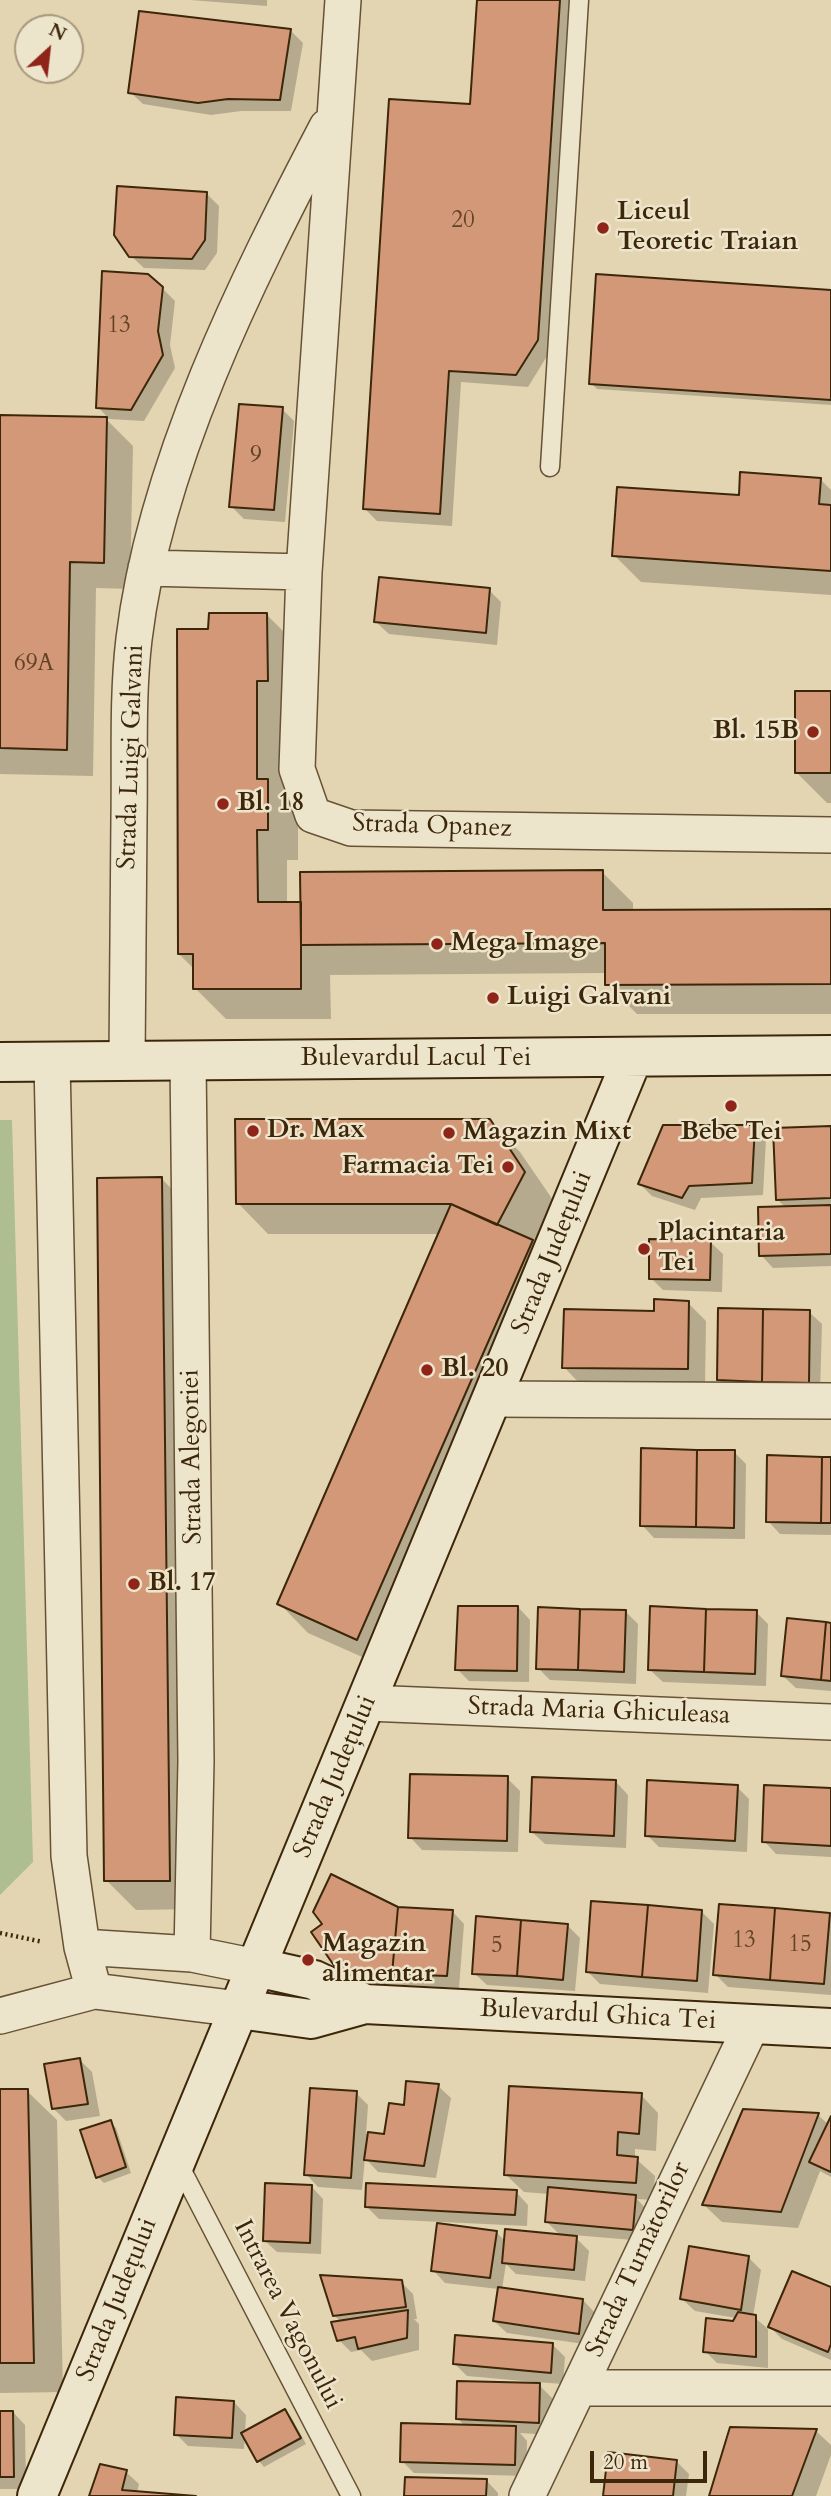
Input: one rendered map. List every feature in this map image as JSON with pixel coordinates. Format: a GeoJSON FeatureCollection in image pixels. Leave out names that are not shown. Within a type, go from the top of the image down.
{"type":"FeatureCollection","features":[{"type":"Feature","properties":{"kind":"street","name":"Strada Luigi Galvani"},"geometry":{"type":"LineString","coordinates":[[304,572],[343,0]]}},
{"type":"Feature","properties":{"kind":"street","name":"Strada Luigi Galvani"},"geometry":{"type":"LineString","coordinates":[[127,1061],[129,711],[134,638],[146,568],[173,468],[220,349],[275,227],[334,115]]}},
{"type":"Feature","properties":{"kind":"street"},"geometry":{"type":"LineString","coordinates":[[146,568],[304,572]]}},
{"type":"Feature","properties":{"kind":"street","name":"Strada Opanez"},"geometry":{"type":"LineString","coordinates":[[304,572],[297,769],[313,816],[351,828],[831,835]]}},
{"type":"Feature","properties":{"kind":"street","name":"Bulevardul Lacul Tei"},"geometry":{"type":"LineString","coordinates":[[0,1062],[831,1055]]}},
{"type":"Feature","properties":{"kind":"street","name":"Strada Județului"},"geometry":{"type":"LineString","coordinates":[[37,2496],[368,1703],[633,1057]]}},
{"type":"Feature","properties":{"kind":"street","name":"Strada Alegoriei"},"geometry":{"type":"LineString","coordinates":[[188,1061],[196,1761],[192,1954]]}},
{"type":"Feature","properties":{"kind":"street"},"geometry":{"type":"LineString","coordinates":[[52,1062],[69,1856],[82,1947],[94,1991]]}},
{"type":"Feature","properties":{"kind":"street"},"geometry":{"type":"LineString","coordinates":[[493,1399],[831,1401]]}},
{"type":"Feature","properties":{"kind":"street","name":"Strada Maria Ghiculeasa"},"geometry":{"type":"LineString","coordinates":[[368,1703],[831,1721]]}},
{"type":"Feature","properties":{"kind":"street"},"geometry":{"type":"LineString","coordinates":[[82,1947],[192,1954],[256,1967]]}},
{"type":"Feature","properties":{"kind":"street","name":"Bulevardul Ghica Tei"},"geometry":{"type":"LineString","coordinates":[[256,1967],[314,1980],[365,2004]]}},
{"type":"Feature","properties":{"kind":"street"},"geometry":{"type":"LineString","coordinates":[[0,2016],[94,1991],[239,2009]]}},
{"type":"Feature","properties":{"kind":"street","name":"Bulevardul Ghica Tei"},"geometry":{"type":"LineString","coordinates":[[239,2009],[312,2019],[365,2004],[831,2028]]}},
{"type":"Feature","properties":{"kind":"street","name":"Strada Turnătorilor"},"geometry":{"type":"LineString","coordinates":[[527,2496],[752,2024]]}},
{"type":"Feature","properties":{"kind":"street"},"geometry":{"type":"LineString","coordinates":[[579,2388],[831,2388]]}},
{"type":"Feature","properties":{"kind":"lane"},"geometry":{"type":"LineString","coordinates":[[550,467],[579,0]]}},
{"type":"Feature","properties":{"kind":"lane","name":"Intrarea Vagonului"},"geometry":{"type":"LineString","coordinates":[[176,2158],[351,2496]]}},
{"type":"Feature","properties":{"kind":"green space"},"geometry":{"type":"Polygon","coordinates":[[[0,1120],[12,1120],[33,1862],[0,1895],[0,1120]]]}},
{"type":"Feature","properties":{"kind":"building","name":"Liceul Teoretic Traian"},"geometry":{"type":"Polygon","coordinates":[[[477,0],[560,0],[538,340],[516,375],[449,371],[440,514],[363,509],[389,99],[470,104],[477,0]]]}},
{"type":"Feature","properties":{"kind":"building"},"geometry":{"type":"Polygon","coordinates":[[[139,11],[291,29],[280,100],[228,99],[198,103],[128,93],[139,11]]]}},
{"type":"Feature","properties":{"kind":"building"},"geometry":{"type":"Polygon","coordinates":[[[117,186],[207,192],[205,240],[192,259],[129,257],[114,235],[117,186]]]}},
{"type":"Feature","properties":{"kind":"building"},"geometry":{"type":"Polygon","coordinates":[[[102,271],[148,274],[163,287],[158,331],[163,355],[131,410],[96,408],[102,271]]]}},
{"type":"Feature","properties":{"kind":"building"},"geometry":{"type":"Polygon","coordinates":[[[596,274],[831,290],[831,400],[589,384],[596,274]]]}},
{"type":"Feature","properties":{"kind":"building"},"geometry":{"type":"Polygon","coordinates":[[[239,404],[283,407],[274,510],[229,507],[239,404]]]}},
{"type":"Feature","properties":{"kind":"building"},"geometry":{"type":"Polygon","coordinates":[[[0,415],[107,417],[104,563],[70,562],[67,750],[0,748],[0,415]]]}},
{"type":"Feature","properties":{"kind":"building"},"geometry":{"type":"Polygon","coordinates":[[[740,472],[821,478],[819,504],[831,505],[831,571],[612,556],[617,487],[739,495],[740,472]]]}},
{"type":"Feature","properties":{"kind":"building"},"geometry":{"type":"Polygon","coordinates":[[[379,577],[490,588],[486,633],[374,622],[379,577]]]}},
{"type":"Feature","properties":{"kind":"building","name":"Bl. 18"},"geometry":{"type":"Polygon","coordinates":[[[209,613],[267,613],[268,681],[257,681],[257,779],[268,779],[268,830],[257,830],[258,902],[301,902],[301,989],[193,989],[193,954],[178,954],[177,629],[208,629],[209,613]]]}},
{"type":"Feature","properties":{"kind":"building","name":"Bl. 15B"},"geometry":{"type":"Polygon","coordinates":[[[795,691],[831,691],[831,773],[795,773],[795,691]]]}},
{"type":"Feature","properties":{"kind":"building"},"geometry":{"type":"Polygon","coordinates":[[[603,870],[603,910],[831,909],[831,984],[605,985],[605,943],[301,945],[300,872],[603,870]]]}},
{"type":"Feature","properties":{"kind":"building"},"geometry":{"type":"Polygon","coordinates":[[[235,1119],[490,1119],[525,1172],[497,1225],[451,1204],[236,1204],[235,1119]]]}},
{"type":"Feature","properties":{"kind":"building"},"geometry":{"type":"Polygon","coordinates":[[[663,1125],[755,1125],[752,1183],[689,1186],[682,1198],[638,1184],[663,1125]]]}},
{"type":"Feature","properties":{"kind":"building"},"geometry":{"type":"Polygon","coordinates":[[[831,1126],[831,1198],[776,1200],[773,1128],[831,1126]]]}},
{"type":"Feature","properties":{"kind":"building","name":"Bl. 17"},"geometry":{"type":"Polygon","coordinates":[[[162,1177],[170,1881],[104,1881],[97,1178],[162,1177]]]}},
{"type":"Feature","properties":{"kind":"building","name":"Bl. 20"},"geometry":{"type":"Polygon","coordinates":[[[451,1204],[533,1240],[357,1640],[277,1604],[451,1204]]]}},
{"type":"Feature","properties":{"kind":"building"},"geometry":{"type":"Polygon","coordinates":[[[831,1205],[831,1254],[759,1256],[758,1207],[831,1205]]]}},
{"type":"Feature","properties":{"kind":"building"},"geometry":{"type":"Polygon","coordinates":[[[649,1239],[711,1240],[710,1280],[649,1279],[649,1239]]]}},
{"type":"Feature","properties":{"kind":"building"},"geometry":{"type":"Polygon","coordinates":[[[654,1299],[689,1301],[688,1369],[562,1368],[564,1309],[654,1311],[654,1299]]]}},
{"type":"Feature","properties":{"kind":"building"},"geometry":{"type":"Polygon","coordinates":[[[718,1308],[763,1309],[762,1382],[717,1380],[718,1308]]]}},
{"type":"Feature","properties":{"kind":"building"},"geometry":{"type":"Polygon","coordinates":[[[763,1309],[810,1310],[809,1383],[762,1382],[763,1309]]]}},
{"type":"Feature","properties":{"kind":"building"},"geometry":{"type":"Polygon","coordinates":[[[641,1448],[697,1450],[696,1527],[640,1526],[641,1448]]]}},
{"type":"Feature","properties":{"kind":"building"},"geometry":{"type":"Polygon","coordinates":[[[697,1450],[735,1450],[734,1528],[696,1527],[697,1450]]]}},
{"type":"Feature","properties":{"kind":"building"},"geometry":{"type":"Polygon","coordinates":[[[767,1455],[822,1457],[821,1523],[766,1522],[767,1455]]]}},
{"type":"Feature","properties":{"kind":"building"},"geometry":{"type":"Polygon","coordinates":[[[822,1457],[831,1457],[831,1523],[821,1523],[822,1457]]]}},
{"type":"Feature","properties":{"kind":"building"},"geometry":{"type":"Polygon","coordinates":[[[458,1606],[518,1606],[517,1671],[455,1670],[458,1606]]]}},
{"type":"Feature","properties":{"kind":"building"},"geometry":{"type":"Polygon","coordinates":[[[650,1606],[706,1609],[704,1672],[648,1670],[650,1606]]]}},
{"type":"Feature","properties":{"kind":"building"},"geometry":{"type":"Polygon","coordinates":[[[538,1607],[580,1609],[578,1670],[536,1669],[538,1607]]]}},
{"type":"Feature","properties":{"kind":"building"},"geometry":{"type":"Polygon","coordinates":[[[580,1609],[626,1610],[624,1672],[578,1670],[580,1609]]]}},
{"type":"Feature","properties":{"kind":"building"},"geometry":{"type":"Polygon","coordinates":[[[706,1609],[757,1610],[755,1674],[704,1672],[706,1609]]]}},
{"type":"Feature","properties":{"kind":"building"},"geometry":{"type":"Polygon","coordinates":[[[787,1618],[826,1622],[821,1680],[781,1676],[787,1618]]]}},
{"type":"Feature","properties":{"kind":"building"},"geometry":{"type":"Polygon","coordinates":[[[826,1622],[831,1623],[831,1681],[821,1680],[826,1622]]]}},
{"type":"Feature","properties":{"kind":"building"},"geometry":{"type":"Polygon","coordinates":[[[410,1774],[508,1776],[507,1841],[408,1838],[410,1774]]]}},
{"type":"Feature","properties":{"kind":"building"},"geometry":{"type":"Polygon","coordinates":[[[532,1777],[616,1780],[614,1836],[530,1832],[532,1777]]]}},
{"type":"Feature","properties":{"kind":"building"},"geometry":{"type":"Polygon","coordinates":[[[647,1780],[738,1785],[735,1841],[645,1836],[647,1780]]]}},
{"type":"Feature","properties":{"kind":"building"},"geometry":{"type":"Polygon","coordinates":[[[764,1785],[831,1788],[831,1846],[762,1842],[764,1785]]]}},
{"type":"Feature","properties":{"kind":"building"},"geometry":{"type":"Polygon","coordinates":[[[331,1874],[398,1907],[392,1974],[337,1970],[311,1932],[322,1924],[313,1912],[331,1874]]]}},
{"type":"Feature","properties":{"kind":"building"},"geometry":{"type":"Polygon","coordinates":[[[591,1901],[648,1905],[642,1977],[586,1972],[591,1901]]]}},
{"type":"Feature","properties":{"kind":"building"},"geometry":{"type":"Polygon","coordinates":[[[719,1904],[775,1908],[770,1980],[713,1975],[719,1904]]]}},
{"type":"Feature","properties":{"kind":"building"},"geometry":{"type":"Polygon","coordinates":[[[648,1905],[702,1910],[697,1981],[642,1977],[648,1905]]]}},
{"type":"Feature","properties":{"kind":"building"},"geometry":{"type":"Polygon","coordinates":[[[398,1907],[453,1910],[447,1976],[392,1974],[398,1907]]]}},
{"type":"Feature","properties":{"kind":"building"},"geometry":{"type":"Polygon","coordinates":[[[775,1908],[830,1913],[824,1984],[770,1980],[775,1908]]]}},
{"type":"Feature","properties":{"kind":"building"},"geometry":{"type":"Polygon","coordinates":[[[476,1916],[521,1920],[517,1976],[472,1974],[476,1916]]]}},
{"type":"Feature","properties":{"kind":"building"},"geometry":{"type":"Polygon","coordinates":[[[521,1920],[568,1924],[563,1980],[517,1976],[521,1920]]]}},
{"type":"Feature","properties":{"kind":"building"},"geometry":{"type":"Polygon","coordinates":[[[80,2058],[88,2104],[52,2109],[44,2064],[80,2058]]]}},
{"type":"Feature","properties":{"kind":"building"},"geometry":{"type":"Polygon","coordinates":[[[406,2081],[439,2084],[424,2166],[364,2160],[368,2132],[384,2134],[389,2103],[404,2105],[406,2081]]]}},
{"type":"Feature","properties":{"kind":"building"},"geometry":{"type":"Polygon","coordinates":[[[509,2086],[642,2093],[639,2134],[618,2132],[617,2155],[638,2157],[636,2183],[504,2175],[509,2086]]]}},
{"type":"Feature","properties":{"kind":"building"},"geometry":{"type":"Polygon","coordinates":[[[310,2088],[357,2091],[351,2178],[304,2175],[310,2088]]]}},
{"type":"Feature","properties":{"kind":"building"},"geometry":{"type":"Polygon","coordinates":[[[0,2089],[28,2089],[34,2363],[0,2363],[0,2089]]]}},
{"type":"Feature","properties":{"kind":"building"},"geometry":{"type":"Polygon","coordinates":[[[743,2109],[819,2113],[781,2212],[702,2205],[743,2109]]]}},
{"type":"Feature","properties":{"kind":"building"},"geometry":{"type":"Polygon","coordinates":[[[831,2116],[831,2172],[809,2162],[831,2116]]]}},
{"type":"Feature","properties":{"kind":"building"},"geometry":{"type":"Polygon","coordinates":[[[111,2120],[126,2167],[96,2178],[80,2130],[111,2120]]]}},
{"type":"Feature","properties":{"kind":"building"},"geometry":{"type":"Polygon","coordinates":[[[265,2183],[312,2185],[310,2243],[263,2241],[265,2183]]]}},
{"type":"Feature","properties":{"kind":"building"},"geometry":{"type":"Polygon","coordinates":[[[366,2183],[517,2190],[515,2215],[365,2207],[366,2183]]]}},
{"type":"Feature","properties":{"kind":"building"},"geometry":{"type":"Polygon","coordinates":[[[548,2187],[636,2195],[633,2230],[545,2222],[548,2187]]]}},
{"type":"Feature","properties":{"kind":"building"},"geometry":{"type":"Polygon","coordinates":[[[437,2223],[497,2231],[490,2278],[431,2271],[437,2223]]]}},
{"type":"Feature","properties":{"kind":"building"},"geometry":{"type":"Polygon","coordinates":[[[505,2229],[577,2236],[574,2270],[502,2263],[505,2229]]]}},
{"type":"Feature","properties":{"kind":"building"},"geometry":{"type":"Polygon","coordinates":[[[689,2246],[749,2256],[741,2310],[680,2299],[689,2246]]]}},
{"type":"Feature","properties":{"kind":"building"},"geometry":{"type":"Polygon","coordinates":[[[792,2271],[831,2287],[831,2344],[828,2352],[768,2327],[792,2271]]]}},
{"type":"Feature","properties":{"kind":"building"},"geometry":{"type":"Polygon","coordinates":[[[320,2275],[402,2280],[406,2307],[333,2316],[320,2275]]]}},
{"type":"Feature","properties":{"kind":"building"},"geometry":{"type":"Polygon","coordinates":[[[498,2287],[583,2299],[579,2334],[493,2321],[498,2287]]]}},
{"type":"Feature","properties":{"kind":"building"},"geometry":{"type":"Polygon","coordinates":[[[408,2310],[407,2338],[358,2349],[355,2337],[337,2341],[331,2322],[408,2310]]]}},
{"type":"Feature","properties":{"kind":"building"},"geometry":{"type":"Polygon","coordinates":[[[738,2312],[756,2315],[756,2357],[703,2352],[706,2318],[733,2321],[738,2312]]]}},
{"type":"Feature","properties":{"kind":"building"},"geometry":{"type":"Polygon","coordinates":[[[455,2335],[553,2343],[551,2373],[453,2364],[455,2335]]]}},
{"type":"Feature","properties":{"kind":"building"},"geometry":{"type":"Polygon","coordinates":[[[457,2381],[540,2383],[539,2423],[456,2419],[457,2381]]]}},
{"type":"Feature","properties":{"kind":"building"},"geometry":{"type":"Polygon","coordinates":[[[176,2397],[234,2401],[232,2438],[174,2435],[176,2397]]]}},
{"type":"Feature","properties":{"kind":"building"},"geometry":{"type":"Polygon","coordinates":[[[285,2409],[301,2438],[257,2462],[241,2433],[285,2409]]]}},
{"type":"Feature","properties":{"kind":"building"},"geometry":{"type":"Polygon","coordinates":[[[0,2411],[13,2411],[14,2477],[0,2477],[0,2411]]]}},
{"type":"Feature","properties":{"kind":"building"},"geometry":{"type":"Polygon","coordinates":[[[401,2423],[516,2426],[515,2465],[400,2462],[401,2423]]]}},
{"type":"Feature","properties":{"kind":"building"},"geometry":{"type":"Polygon","coordinates":[[[730,2427],[817,2429],[792,2496],[709,2496],[730,2427]]]}},
{"type":"Feature","properties":{"kind":"building"},"geometry":{"type":"Polygon","coordinates":[[[608,2452],[677,2460],[673,2496],[603,2496],[608,2452]]]}},
{"type":"Feature","properties":{"kind":"building"},"geometry":{"type":"Polygon","coordinates":[[[100,2464],[127,2470],[122,2490],[196,2496],[89,2496],[100,2464]]]}},
{"type":"Feature","properties":{"kind":"building"},"geometry":{"type":"Polygon","coordinates":[[[405,2477],[487,2479],[486,2496],[404,2496],[405,2477]]]}},
{"type":"Feature","properties":{"kind":"place","name":"Liceul Teoretic Traian"},"geometry":{"type":"Point","coordinates":[603,228]}},
{"type":"Feature","properties":{"kind":"place","name":"Bl. 15B"},"geometry":{"type":"Point","coordinates":[813,732]}},
{"type":"Feature","properties":{"kind":"place","name":"Bl. 18"},"geometry":{"type":"Point","coordinates":[223,804]}},
{"type":"Feature","properties":{"kind":"place","name":"Mega Image"},"geometry":{"type":"Point","coordinates":[437,944]}},
{"type":"Feature","properties":{"kind":"place","name":"Luigi Galvani"},"geometry":{"type":"Point","coordinates":[493,998]}},
{"type":"Feature","properties":{"kind":"place","name":"Bebe Tei"},"geometry":{"type":"Point","coordinates":[731,1106]}},
{"type":"Feature","properties":{"kind":"place","name":"Dr. Max"},"geometry":{"type":"Point","coordinates":[253,1131]}},
{"type":"Feature","properties":{"kind":"place","name":"Magazin Mixt"},"geometry":{"type":"Point","coordinates":[449,1133]}},
{"type":"Feature","properties":{"kind":"place","name":"Farmacia Tei"},"geometry":{"type":"Point","coordinates":[508,1167]}},
{"type":"Feature","properties":{"kind":"place","name":"Placintaria Tei"},"geometry":{"type":"Point","coordinates":[644,1249]}},
{"type":"Feature","properties":{"kind":"place","name":"Bl. 20"},"geometry":{"type":"Point","coordinates":[427,1370]}},
{"type":"Feature","properties":{"kind":"place","name":"Bl. 17"},"geometry":{"type":"Point","coordinates":[134,1584]}},
{"type":"Feature","properties":{"kind":"place","name":"Magazin alimentar"},"geometry":{"type":"Point","coordinates":[308,1960]}}]}
